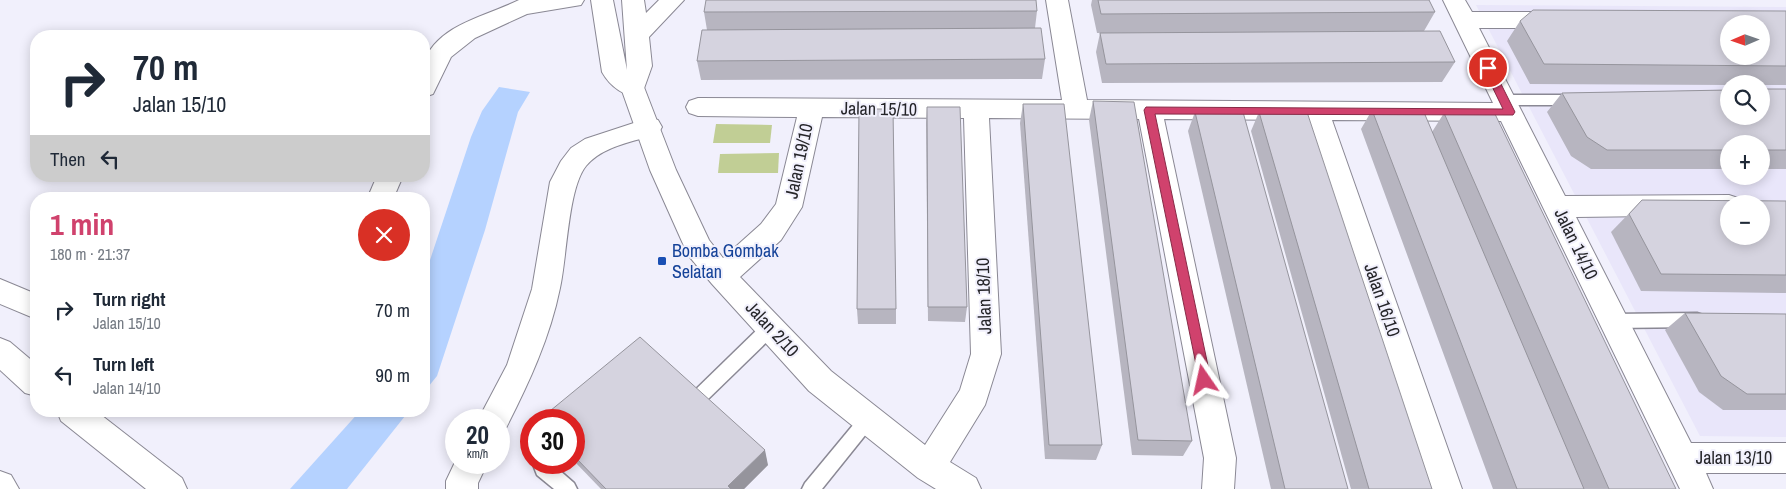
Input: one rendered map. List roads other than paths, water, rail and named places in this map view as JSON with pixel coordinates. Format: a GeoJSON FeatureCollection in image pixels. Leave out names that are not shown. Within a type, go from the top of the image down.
{"type":"FeatureCollection","features":[{"type":"Feature","properties":{"kind":"main road"},"geometry":{"type":"LineString","coordinates":[[430,74],[447,47],[464,34],[531,3],[573,0]]}},
{"type":"Feature","properties":{"kind":"main road","name":"Jalan 2/10"},"geometry":{"type":"LineString","coordinates":[[602,0],[614,72],[633,88],[649,127],[663,170],[698,247],[722,276],[820,381],[929,467],[965,489]]}},
{"type":"Feature","properties":{"kind":"main road"},"geometry":{"type":"LineString","coordinates":[[633,0],[640,66],[633,88]]}},
{"type":"Feature","properties":{"kind":"main road"},"geometry":{"type":"LineString","coordinates":[[637,36],[673,0]]}},
{"type":"Feature","properties":{"kind":"main road"},"geometry":{"type":"LineString","coordinates":[[1057,0],[1076,110]]}},
{"type":"Feature","properties":{"kind":"main road"},"geometry":{"type":"LineString","coordinates":[[1459,10],[1581,20]]}},
{"type":"Feature","properties":{"kind":"main road","name":"Jalan 14/10"},"geometry":{"type":"LineString","coordinates":[[1459,10],[1697,489]]}},
{"type":"Feature","properties":{"kind":"main road","name":"Jalan 15/10"},"geometry":{"type":"LineString","coordinates":[[698,107],[1317,112],[1506,106]]}},
{"type":"Feature","properties":{"kind":"main road","name":"Jalan 19/10"},"geometry":{"type":"LineString","coordinates":[[722,276],[771,232],[789,207],[811,108]]}},
{"type":"Feature","properties":{"kind":"main road","name":"Jalan 18/10"},"geometry":{"type":"LineString","coordinates":[[929,467],[974,395],[986,354],[976,110]]}},
{"type":"Feature","properties":{"kind":"main road"},"geometry":{"type":"LineString","coordinates":[[1150,110],[1220,458],[1218,489]]}},
{"type":"Feature","properties":{"kind":"main road","name":"Jalan 16/10"},"geometry":{"type":"LineString","coordinates":[[1317,112],[1446,489]]}},
{"type":"Feature","properties":{"kind":"main road"},"geometry":{"type":"LineString","coordinates":[[500,409],[521,368],[546,289],[563,182],[580,155],[602,143],[649,127]]}},
{"type":"Feature","properties":{"kind":"main road"},"geometry":{"type":"LineString","coordinates":[[1558,207],[1720,205]]}},
{"type":"Feature","properties":{"kind":"main road"},"geometry":{"type":"LineString","coordinates":[[0,291],[30,304]]}},
{"type":"Feature","properties":{"kind":"main road"},"geometry":{"type":"LineString","coordinates":[[0,351],[30,378]]}},
{"type":"Feature","properties":{"kind":"main road"},"geometry":{"type":"LineString","coordinates":[[80,417],[171,489]]}},
{"type":"Feature","properties":{"kind":"main road","name":"Jalan 13/10"},"geometry":{"type":"LineString","coordinates":[[1682,458],[1786,458]]}},
{"type":"Feature","properties":{"kind":"main road"},"geometry":{"type":"LineString","coordinates":[[462,489],[462,481],[466,474]]}},
{"type":"Feature","properties":{"kind":"main road"},"geometry":{"type":"LineString","coordinates":[[0,486],[3,489]]}},
{"type":"Feature","properties":{"kind":"lane"},"geometry":{"type":"LineString","coordinates":[[1506,106],[1592,100]]}},
{"type":"Feature","properties":{"kind":"lane"},"geometry":{"type":"LineString","coordinates":[[1613,321],[1709,320]]}},
{"type":"Feature","properties":{"kind":"lane"},"geometry":{"type":"LineString","coordinates":[[697,399],[771,327]]}},
{"type":"Feature","properties":{"kind":"lane"},"geometry":{"type":"LineString","coordinates":[[811,489],[869,418]]}},
{"type":"Feature","properties":{"kind":"lane"},"geometry":{"type":"LineString","coordinates":[[549,474],[568,489]]}},
{"type":"Feature","properties":{"kind":"water"},"geometry":{"type":"Polygon","coordinates":[[[499,87],[530,92],[518,112],[485,230],[437,376],[430,385],[430,260],[471,137],[482,111],[499,87]]]}},
{"type":"Feature","properties":{"kind":"water"},"geometry":{"type":"Polygon","coordinates":[[[355,417],[404,417],[347,489],[290,489],[355,417]]]}},
{"type":"Feature","properties":{"kind":"place","name":"Bomba Gombak Selatan"},"geometry":{"type":"Point","coordinates":[662,261]}}]}
